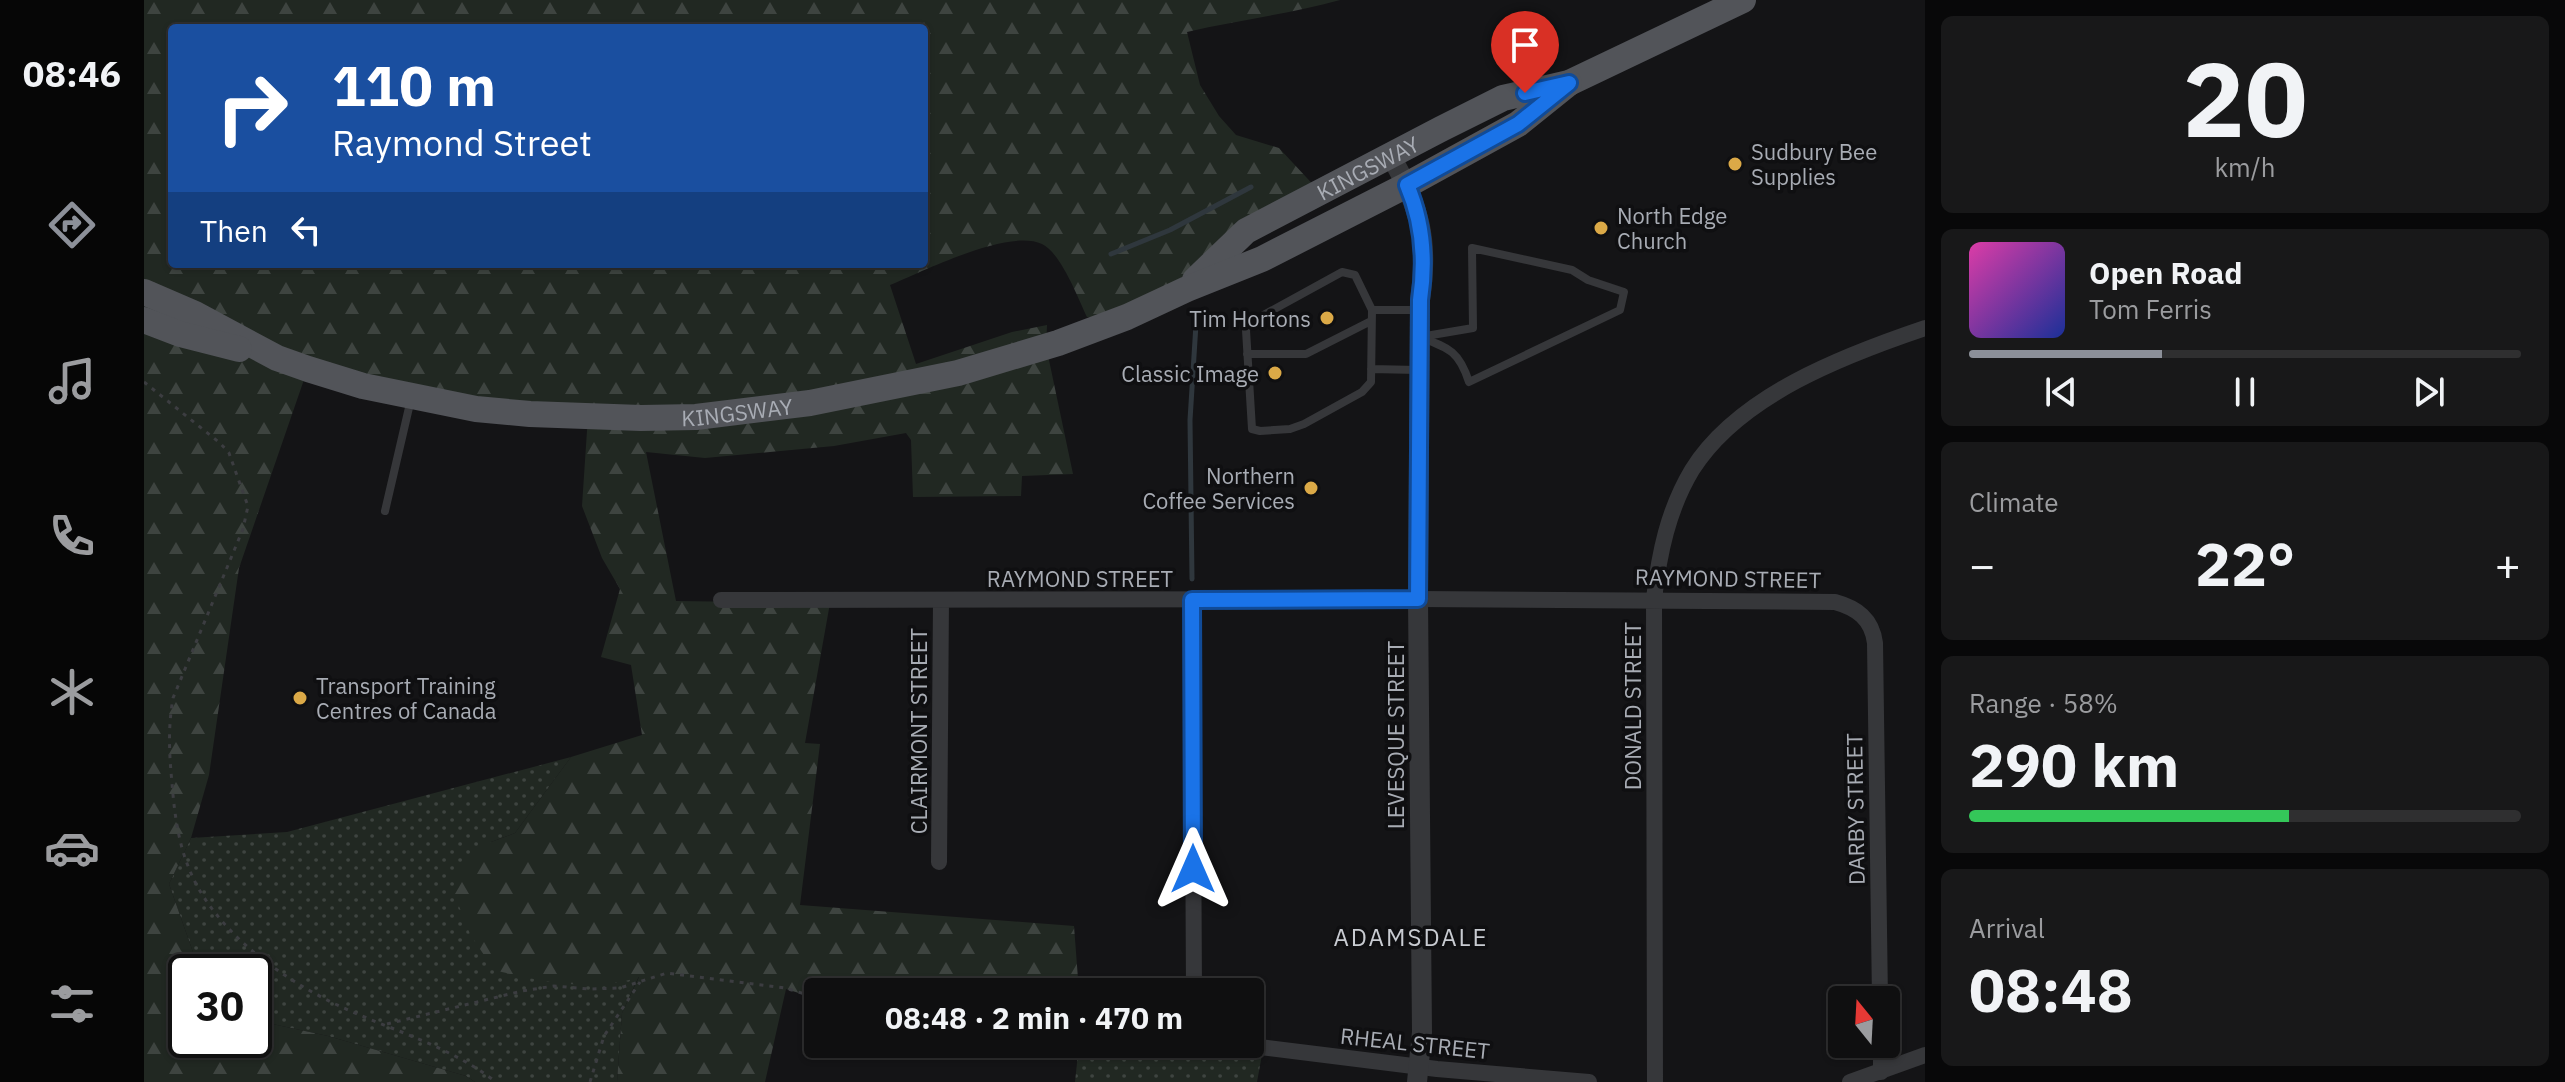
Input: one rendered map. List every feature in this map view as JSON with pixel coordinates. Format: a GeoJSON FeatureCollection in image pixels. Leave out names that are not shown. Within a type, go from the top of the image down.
{"type":"FeatureCollection","features":[{"type":"Feature","properties":{"kind":"main road","name":"KINGSWAY"},"geometry":{"type":"LineString","coordinates":[[1187,289],[1246,231],[1390,155],[1503,98],[1569,83],[1743,0]]}},
{"type":"Feature","properties":{"kind":"main road","name":"KINGSWAY"},"geometry":{"type":"LineString","coordinates":[[144,320],[180,334],[277,358],[363,386],[476,409],[588,417],[696,417],[748,412],[914,383],[969,370],[1058,343],[1127,317],[1262,259],[1407,185],[1518,124],[1569,83]]}},
{"type":"Feature","properties":{"kind":"main road","name":"KINGSWAY"},"geometry":{"type":"LineString","coordinates":[[144,292],[195,314],[277,358]]}},
{"type":"Feature","properties":{"kind":"street","name":"LEVESQUE STREET"},"geometry":{"type":"LineString","coordinates":[[1390,155],[1417,208],[1422,239],[1418,599],[1422,999],[1418,1074]]}},
{"type":"Feature","properties":{"kind":"street","name":"DONALD STREET"},"geometry":{"type":"LineString","coordinates":[[1655,1082],[1654,599],[1657,568],[1669,521],[1693,469],[1714,443],[1770,398],[1828,363],[1925,328]]}},
{"type":"Feature","properties":{"kind":"street","name":"RAYMOND STREET"},"geometry":{"type":"LineString","coordinates":[[721,600],[1654,599],[1835,602],[1856,610],[1866,619]]}},
{"type":"Feature","properties":{"kind":"street","name":"CLAIRMONT STREET"},"geometry":{"type":"LineString","coordinates":[[939,862],[941,600]]}},
{"type":"Feature","properties":{"kind":"street"},"geometry":{"type":"LineString","coordinates":[[1192,600],[1194,978]]}},
{"type":"Feature","properties":{"kind":"street","name":"DARBY STREET"},"geometry":{"type":"LineString","coordinates":[[1866,619],[1871,625],[1875,643],[1880,986]]}},
{"type":"Feature","properties":{"kind":"street","name":"RHEAL STREET"},"geometry":{"type":"LineString","coordinates":[[1264,1049],[1418,1074],[1589,1082]]}},
{"type":"Feature","properties":{"kind":"street"},"geometry":{"type":"LineString","coordinates":[[1850,1082],[1925,1055]]}},
{"type":"Feature","properties":{"kind":"street"},"geometry":{"type":"LineString","coordinates":[[1881,1058],[1881,1072]]}},
{"type":"Feature","properties":{"kind":"lane"},"geometry":{"type":"LineString","coordinates":[[1472,248],[1572,270],[1588,280],[1624,292],[1620,310],[1469,382],[1464,366],[1452,351],[1420,337],[1473,328],[1472,248]]}},
{"type":"Feature","properties":{"kind":"lane"},"geometry":{"type":"LineString","coordinates":[[1342,272],[1355,275],[1372,310],[1371,321],[1371,382],[1362,392],[1290,429],[1252,429],[1246,330],[1249,323],[1342,272]]}},
{"type":"Feature","properties":{"kind":"lane"},"geometry":{"type":"LineString","coordinates":[[1372,310],[1420,310]]}},
{"type":"Feature","properties":{"kind":"lane"},"geometry":{"type":"LineString","coordinates":[[1247,354],[1306,354],[1371,321]]}},
{"type":"Feature","properties":{"kind":"lane"},"geometry":{"type":"LineString","coordinates":[[1371,369],[1420,370]]}},
{"type":"Feature","properties":{"kind":"lane"},"geometry":{"type":"LineString","coordinates":[[385,511],[412,396]]}},
{"type":"Feature","properties":{"kind":"path"},"geometry":{"type":"LineString","coordinates":[[144,382],[229,453],[248,506],[243,529],[173,698],[168,725],[173,798],[187,865],[204,897],[254,952],[331,1002],[450,1053],[496,1082]]}},
{"type":"Feature","properties":{"kind":"path"},"geometry":{"type":"LineString","coordinates":[[385,1025],[533,989],[554,986],[620,988],[667,973],[785,988],[804,994]]}},
{"type":"Feature","properties":{"kind":"path"},"geometry":{"type":"LineString","coordinates":[[590,1082],[604,1036],[640,982]]}},
{"type":"Feature","properties":{"kind":"green space"},"geometry":{"type":"Polygon","coordinates":[[[144,0],[1340,0],[1187,32],[1200,85],[1219,116],[1236,135],[1279,148],[1320,192],[1187,289],[1127,317],[1087,317],[1056,257],[1042,244],[1027,241],[988,246],[966,253],[890,285],[916,364],[1012,332],[1047,325],[1046,346],[1073,474],[1022,476],[1021,496],[913,497],[911,440],[906,433],[834,446],[705,458],[646,452],[676,601],[830,603],[805,743],[820,744],[800,905],[1074,926],[1078,978],[804,978],[804,995],[786,989],[765,1082],[617,1082],[622,1013],[639,977],[622,982],[585,985],[494,970],[470,934],[453,891],[457,874],[491,842],[515,833],[571,757],[642,735],[631,665],[601,657],[620,589],[602,558],[582,506],[588,416],[308,368],[239,568],[209,775],[191,838],[169,884],[194,954],[168,954],[168,1058],[272,1058],[272,1024],[328,1036],[466,1076],[475,1082],[144,1082],[144,0]]]}},
{"type":"Feature","properties":{"kind":"green space"},"geometry":{"type":"Polygon","coordinates":[[[571,757],[515,833],[491,842],[639,976],[622,1013],[617,1082],[475,1082],[466,1076],[328,1036],[272,1024],[272,954],[194,954],[169,884],[191,838],[287,832],[571,757]]]}},
{"type":"Feature","properties":{"kind":"green space"},"geometry":{"type":"Polygon","coordinates":[[[1078,1058],[1261,1058],[1257,1082],[1075,1082],[1078,1058]]]}},
{"type":"Feature","properties":{"kind":"waterway"},"geometry":{"type":"LineString","coordinates":[[1111,254],[1170,230],[1251,187]]}},
{"type":"Feature","properties":{"kind":"waterway"},"geometry":{"type":"LineString","coordinates":[[1192,579],[1190,420],[1196,324]]}},
{"type":"Feature","properties":{"kind":"place","name":"Sudbury Bee Supplies"},"geometry":{"type":"Point","coordinates":[1735,164]}},
{"type":"Feature","properties":{"kind":"place","name":"North Edge Church"},"geometry":{"type":"Point","coordinates":[1601,228]}},
{"type":"Feature","properties":{"kind":"place","name":"Tim Hortons"},"geometry":{"type":"Point","coordinates":[1327,318]}},
{"type":"Feature","properties":{"kind":"place","name":"Classic Image"},"geometry":{"type":"Point","coordinates":[1275,373]}},
{"type":"Feature","properties":{"kind":"place","name":"Northern Coffee Services"},"geometry":{"type":"Point","coordinates":[1311,488]}},
{"type":"Feature","properties":{"kind":"place","name":"Transport Training Centres of Canada"},"geometry":{"type":"Point","coordinates":[300,698]}},
{"type":"Feature","properties":{"kind":"district","name":"ADAMSDALE"},"geometry":{"type":"Point","coordinates":[1411,937]}},
{"type":"Feature","properties":{"kind":"route"},"geometry":{"type":"LineString","coordinates":[[1193,869],[1192,600],[1418,599],[1423,259],[1417,208],[1407,185],[1518,124],[1569,83],[1525,93]]}}]}
